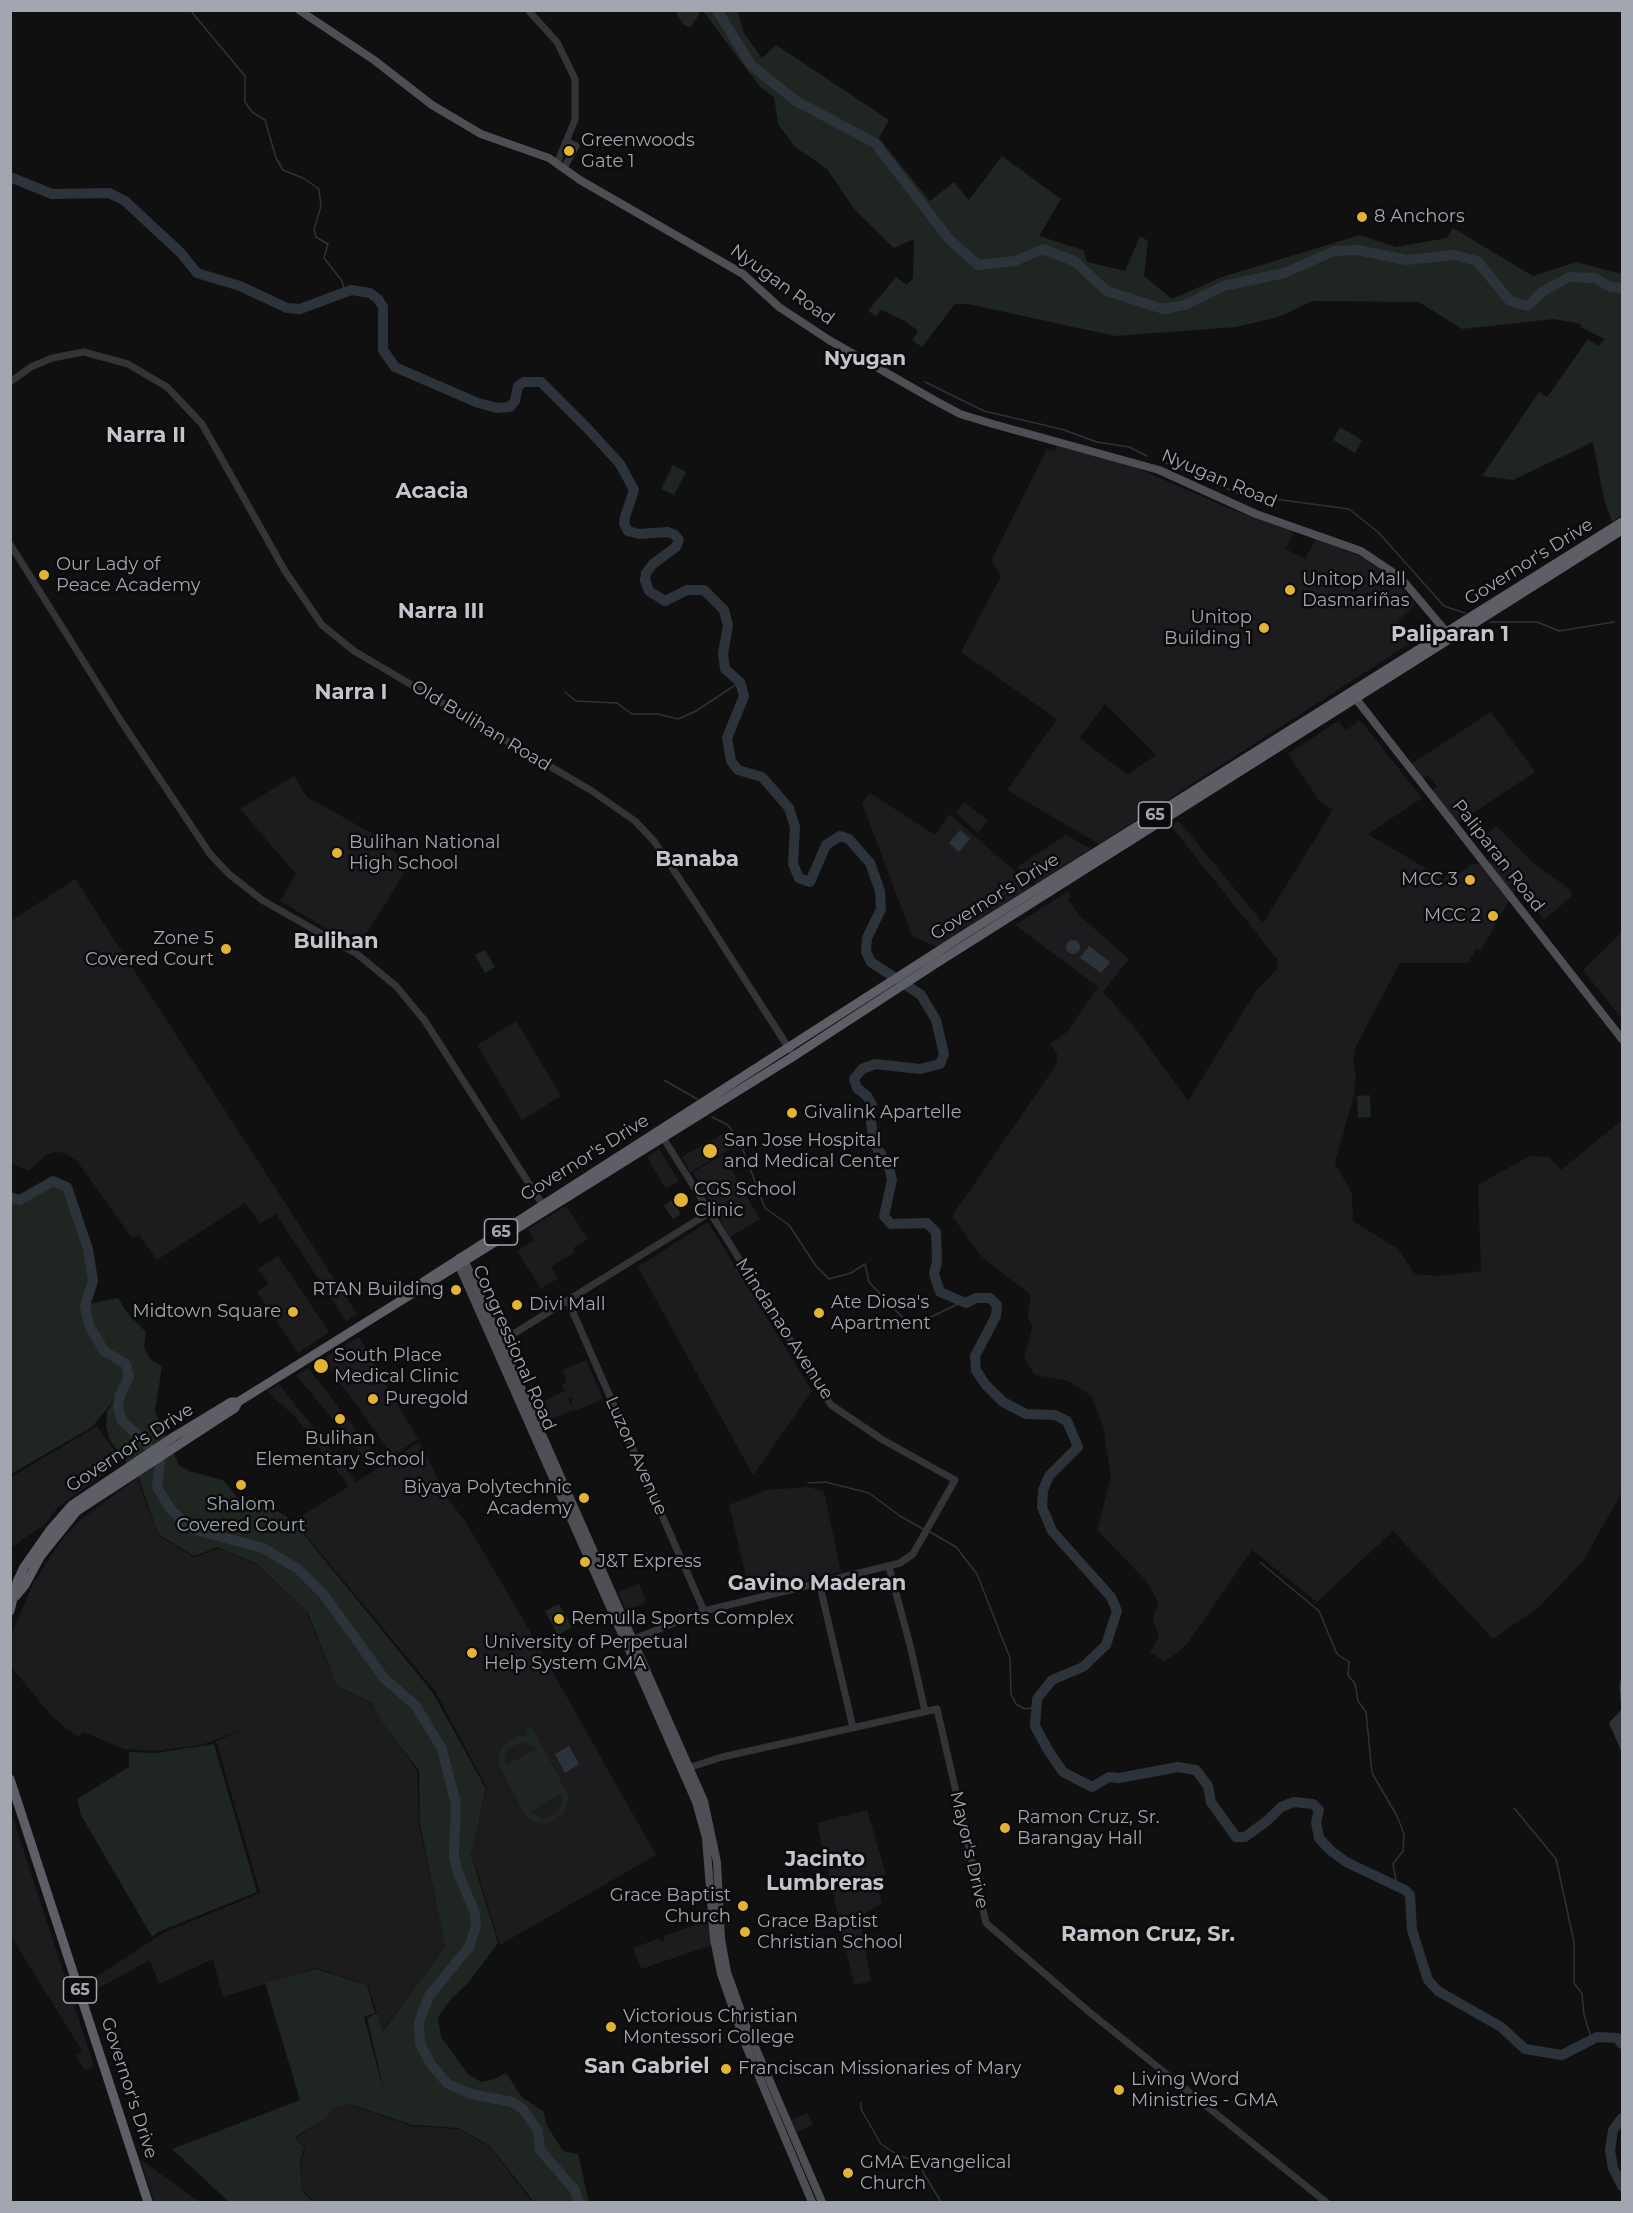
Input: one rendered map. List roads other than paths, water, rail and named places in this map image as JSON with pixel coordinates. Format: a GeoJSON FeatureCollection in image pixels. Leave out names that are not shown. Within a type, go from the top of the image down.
{"type":"FeatureCollection","features":[{"type":"Feature","properties":{"kind":"highway","name":"Governor's Drive"},"geometry":{"type":"LineString","coordinates":[[10,1611],[16,1596],[25,1585],[40,1557],[67,1522],[132,1468],[235,1407],[238,1402],[1353,696],[1623,522]]}},
{"type":"Feature","properties":{"kind":"highway","name":"Governor's Drive"},"geometry":{"type":"LineString","coordinates":[[1449,635],[1623,530]]}},
{"type":"Feature","properties":{"kind":"highway","name":"Governor's Drive"},"geometry":{"type":"LineString","coordinates":[[10,1779],[148,2202]]}},
{"type":"Feature","properties":{"kind":"main road","name":"Nyugan Road"},"geometry":{"type":"LineString","coordinates":[[299,10],[374,60],[432,105],[481,135],[560,166],[743,274],[779,307],[829,340],[934,400],[960,414],[1149,467],[1256,514],[1361,551],[1400,577],[1449,635]]}},
{"type":"Feature","properties":{"kind":"main road","name":"Paliparan Road"},"geometry":{"type":"LineString","coordinates":[[1353,696],[1623,1039]]}},
{"type":"Feature","properties":{"kind":"main road","name":"Congressional Road"},"geometry":{"type":"LineString","coordinates":[[461,1262],[686,1768],[704,1801],[714,1838],[721,1939],[726,1972],[747,2028],[822,2202]]}},
{"type":"Feature","properties":{"kind":"main road","name":"Congressional Road"},"geometry":{"type":"LineString","coordinates":[[686,1768],[706,1838],[714,1939],[721,1974],[746,2046],[812,2202]]}},
{"type":"Feature","properties":{"kind":"street"},"geometry":{"type":"LineString","coordinates":[[528,10],[557,42],[575,79],[575,120],[560,166]]}},
{"type":"Feature","properties":{"kind":"street","name":"Old Bulihan Road"},"geometry":{"type":"LineString","coordinates":[[10,382],[31,367],[52,358],[84,352],[128,364],[166,387],[202,424],[285,571],[322,625],[354,651],[592,791],[635,821],[654,841],[690,893],[792,1052]]}},
{"type":"Feature","properties":{"kind":"street"},"geometry":{"type":"LineString","coordinates":[[10,544],[122,723],[210,854],[262,900],[357,954],[396,986],[425,1021],[544,1208]]}},
{"type":"Feature","properties":{"kind":"street","name":"Mindanao Avenue"},"geometry":{"type":"LineString","coordinates":[[661,1134],[831,1405],[884,1440],[955,1480],[910,1557],[889,1567]]}},
{"type":"Feature","properties":{"kind":"street"},"geometry":{"type":"LineString","coordinates":[[499,1344],[709,1213]]}},
{"type":"Feature","properties":{"kind":"street","name":"Luzon Avenue"},"geometry":{"type":"LineString","coordinates":[[568,1301],[704,1611]]}},
{"type":"Feature","properties":{"kind":"street"},"geometry":{"type":"LineString","coordinates":[[630,1641],[704,1611],[889,1567],[925,1711],[686,1768]]}},
{"type":"Feature","properties":{"kind":"street"},"geometry":{"type":"LineString","coordinates":[[819,1582],[853,1728]]}},
{"type":"Feature","properties":{"kind":"street","name":"Mayor's Drive"},"geometry":{"type":"LineString","coordinates":[[925,1711],[938,1709],[986,1923],[1088,2011],[1326,2202]]}},
{"type":"Feature","properties":{"kind":"waterway"},"geometry":{"type":"LineString","coordinates":[[190,10],[245,76],[245,102],[252,112],[265,120],[276,158],[283,170],[303,178],[319,189],[321,206],[314,229],[316,237],[328,244],[324,258],[342,281],[345,293]]}},
{"type":"Feature","properties":{"kind":"waterway"},"geometry":{"type":"LineString","coordinates":[[717,10],[751,65],[796,101],[875,143],[949,239],[978,265],[1015,261],[1043,249],[1074,261],[1107,291],[1163,309],[1185,305],[1223,286],[1284,273],[1334,251],[1358,250],[1406,260],[1454,255],[1477,261],[1510,301],[1528,306],[1542,292],[1569,277],[1595,278],[1610,287],[1622,288]]}},
{"type":"Feature","properties":{"kind":"waterway"},"geometry":{"type":"LineString","coordinates":[[10,177],[52,194],[109,193],[125,201],[181,253],[197,273],[240,286],[287,308],[300,309],[351,290],[370,293],[383,307],[383,350],[395,367],[478,403],[497,408],[510,407],[515,401],[518,386],[524,382],[541,382],[620,464],[634,490],[625,517],[624,524],[628,531],[639,534],[668,532],[679,540],[676,547],[653,564],[646,573],[645,580],[649,591],[665,601],[687,590],[704,590],[724,610],[728,626],[723,653],[725,669],[740,682],[744,696],[727,738],[731,761],[738,770],[762,777],[789,808],[795,827],[793,864],[799,878],[810,882],[826,845],[840,836],[849,839],[870,863],[880,891],[881,909],[867,938],[866,952],[871,962],[921,995],[936,1020],[944,1054],[940,1064],[920,1069],[875,1064],[862,1069],[854,1079],[857,1088],[867,1096],[872,1105],[870,1114],[874,1143],[889,1167],[892,1180],[884,1216],[891,1224],[927,1223],[936,1232],[937,1262],[934,1274],[940,1292],[966,1303],[976,1298],[990,1298],[997,1305],[996,1316],[975,1356],[976,1370],[985,1384],[1003,1402],[1026,1414],[1055,1415],[1067,1421],[1078,1447],[1049,1476],[1043,1490],[1042,1507],[1052,1531],[1111,1597],[1117,1611],[1106,1645],[1083,1667],[1052,1680],[1037,1699],[1035,1726],[1048,1750],[1063,1772],[1092,1787],[1109,1777],[1119,1778],[1178,1767],[1196,1770],[1208,1786],[1211,1802],[1236,1837],[1245,1837],[1281,1807],[1294,1802],[1313,1804],[1319,1810],[1316,1822],[1319,1838],[1330,1850],[1346,1862],[1405,1890],[1410,1895],[1412,1930],[1428,1980],[1438,1991],[1501,2027],[1525,2049],[1562,2055],[1597,2037],[1617,2038],[1622,2044]]}},
{"type":"Feature","properties":{"kind":"waterway"},"geometry":{"type":"LineString","coordinates":[[925,382],[984,411],[1061,429],[1097,442],[1129,447],[1147,456]]}},
{"type":"Feature","properties":{"kind":"waterway"},"geometry":{"type":"LineString","coordinates":[[1166,463],[1249,498],[1267,498],[1349,509],[1378,532],[1444,606],[1465,613]]}},
{"type":"Feature","properties":{"kind":"waterway"},"geometry":{"type":"LineString","coordinates":[[1490,622],[1537,622],[1559,631],[1614,622]]}},
{"type":"Feature","properties":{"kind":"waterway"},"geometry":{"type":"LineString","coordinates":[[565,692],[576,701],[617,703],[632,714],[658,714],[678,719],[696,711],[740,682]]}},
{"type":"Feature","properties":{"kind":"waterway"},"geometry":{"type":"LineString","coordinates":[[664,1080],[697,1099]]}},
{"type":"Feature","properties":{"kind":"waterway"},"geometry":{"type":"LineString","coordinates":[[712,1117],[728,1125],[740,1142],[765,1208],[789,1225],[816,1266],[829,1279],[851,1273],[865,1264],[869,1282],[902,1317],[915,1322],[962,1302]]}},
{"type":"Feature","properties":{"kind":"waterway"},"geometry":{"type":"LineString","coordinates":[[10,1197],[20,1200],[53,1181],[67,1187],[88,1249],[93,1281],[85,1306],[89,1325],[104,1351],[126,1364],[129,1377],[120,1395],[118,1408],[122,1421],[145,1442],[160,1462],[157,1487],[171,1510],[192,1529],[263,1548],[298,1569],[324,1595],[384,1678],[416,1706],[442,1749],[456,1804],[454,1855],[457,1870],[475,1913],[476,1926],[469,1947],[429,1996],[419,2022],[420,2044],[432,2066],[448,2084],[471,2094],[512,2102],[523,2109],[538,2131],[540,2150],[574,2189],[579,2202]]}},
{"type":"Feature","properties":{"kind":"waterway"},"geometry":{"type":"LineString","coordinates":[[808,1483],[825,1482],[869,1493],[900,1516],[923,1529]]}},
{"type":"Feature","properties":{"kind":"waterway"},"geometry":{"type":"LineString","coordinates":[[930,1532],[956,1547],[977,1574],[1010,1658],[1011,1694],[1016,1704],[1025,1709],[1036,1707]]}},
{"type":"Feature","properties":{"kind":"waterway"},"geometry":{"type":"LineString","coordinates":[[1261,1563],[1319,1611],[1337,1654],[1349,1662],[1348,1675],[1355,1684],[1358,1701],[1366,1712],[1372,1773],[1397,1816],[1404,1834],[1403,1851],[1393,1864],[1397,1886]]}},
{"type":"Feature","properties":{"kind":"waterway"},"geometry":{"type":"LineString","coordinates":[[1622,1678],[1620,1686],[1622,1707]]}},
{"type":"Feature","properties":{"kind":"waterway"},"geometry":{"type":"LineString","coordinates":[[1514,1808],[1556,1859],[1574,1942],[1574,1983],[1582,1994],[1584,2015],[1592,2040]]}},
{"type":"Feature","properties":{"kind":"waterway"},"geometry":{"type":"LineString","coordinates":[[861,2103],[861,2109],[881,2144],[899,2156],[911,2159],[920,2167],[941,2202]]}},
{"type":"Feature","properties":{"kind":"waterway"},"geometry":{"type":"LineString","coordinates":[[1622,2118],[1613,2130],[1610,2150],[1613,2168],[1622,2186]]}},
{"type":"Feature","properties":{"kind":"place","name":"Greenwoods Gate 1"},"geometry":{"type":"Point","coordinates":[569,151]}},
{"type":"Feature","properties":{"kind":"place","name":"8 Anchors"},"geometry":{"type":"Point","coordinates":[1362,217]}},
{"type":"Feature","properties":{"kind":"place","name":"Our Lady of Peace Academy"},"geometry":{"type":"Point","coordinates":[44,575]}},
{"type":"Feature","properties":{"kind":"place","name":"Unitop Mall Dasmariñas"},"geometry":{"type":"Point","coordinates":[1290,590]}},
{"type":"Feature","properties":{"kind":"place","name":"Unitop Building 1"},"geometry":{"type":"Point","coordinates":[1264,628]}},
{"type":"Feature","properties":{"kind":"place","name":"Bulihan National High School"},"geometry":{"type":"Point","coordinates":[337,853]}},
{"type":"Feature","properties":{"kind":"place","name":"MCC 3"},"geometry":{"type":"Point","coordinates":[1470,880]}},
{"type":"Feature","properties":{"kind":"place","name":"MCC 2"},"geometry":{"type":"Point","coordinates":[1493,916]}},
{"type":"Feature","properties":{"kind":"place","name":"Zone 5 Covered Court"},"geometry":{"type":"Point","coordinates":[226,949]}},
{"type":"Feature","properties":{"kind":"place","name":"Givalink Apartelle"},"geometry":{"type":"Point","coordinates":[792,1113]}},
{"type":"Feature","properties":{"kind":"place","name":"San Jose Hospital and Medical Center"},"geometry":{"type":"Point","coordinates":[710,1151]}},
{"type":"Feature","properties":{"kind":"place","name":"CGS School Clinic"},"geometry":{"type":"Point","coordinates":[681,1200]}},
{"type":"Feature","properties":{"kind":"place","name":"RTAN Building"},"geometry":{"type":"Point","coordinates":[456,1290]}},
{"type":"Feature","properties":{"kind":"place","name":"Divi Mall"},"geometry":{"type":"Point","coordinates":[517,1305]}},
{"type":"Feature","properties":{"kind":"place","name":"Midtown Square"},"geometry":{"type":"Point","coordinates":[293,1312]}},
{"type":"Feature","properties":{"kind":"place","name":"Ate Diosa's Apartment"},"geometry":{"type":"Point","coordinates":[819,1313]}},
{"type":"Feature","properties":{"kind":"place","name":"South Place Medical Clinic"},"geometry":{"type":"Point","coordinates":[321,1366]}},
{"type":"Feature","properties":{"kind":"place","name":"Puregold"},"geometry":{"type":"Point","coordinates":[373,1399]}},
{"type":"Feature","properties":{"kind":"place","name":"Bulihan Elementary School"},"geometry":{"type":"Point","coordinates":[340,1419]}},
{"type":"Feature","properties":{"kind":"place","name":"Shalom Covered Court"},"geometry":{"type":"Point","coordinates":[241,1485]}},
{"type":"Feature","properties":{"kind":"place","name":"Biyaya Polytechnic Academy"},"geometry":{"type":"Point","coordinates":[584,1498]}},
{"type":"Feature","properties":{"kind":"place","name":"J&T Express"},"geometry":{"type":"Point","coordinates":[585,1562]}},
{"type":"Feature","properties":{"kind":"place","name":"Remulla Sports Complex"},"geometry":{"type":"Point","coordinates":[559,1619]}},
{"type":"Feature","properties":{"kind":"place","name":"University of Perpetual Help System GMA"},"geometry":{"type":"Point","coordinates":[472,1653]}},
{"type":"Feature","properties":{"kind":"place","name":"Ramon Cruz, Sr. Barangay Hall"},"geometry":{"type":"Point","coordinates":[1005,1828]}},
{"type":"Feature","properties":{"kind":"place","name":"Grace Baptist Church"},"geometry":{"type":"Point","coordinates":[743,1906]}},
{"type":"Feature","properties":{"kind":"place","name":"Grace Baptist Christian School"},"geometry":{"type":"Point","coordinates":[745,1932]}},
{"type":"Feature","properties":{"kind":"place","name":"Victorious Christian Montessori College"},"geometry":{"type":"Point","coordinates":[611,2027]}},
{"type":"Feature","properties":{"kind":"place","name":"Franciscan Missionaries of Mary"},"geometry":{"type":"Point","coordinates":[726,2069]}},
{"type":"Feature","properties":{"kind":"place","name":"Living Word Ministries - GMA"},"geometry":{"type":"Point","coordinates":[1119,2090]}},
{"type":"Feature","properties":{"kind":"place","name":"GMA Evangelical Church"},"geometry":{"type":"Point","coordinates":[848,2173]}},
{"type":"Feature","properties":{"kind":"district","name":"Nyugan"},"geometry":{"type":"Point","coordinates":[865,359]}},
{"type":"Feature","properties":{"kind":"district","name":"Narra II"},"geometry":{"type":"Point","coordinates":[146,436]}},
{"type":"Feature","properties":{"kind":"district","name":"Acacia"},"geometry":{"type":"Point","coordinates":[432,492]}},
{"type":"Feature","properties":{"kind":"district","name":"Narra III"},"geometry":{"type":"Point","coordinates":[441,612]}},
{"type":"Feature","properties":{"kind":"district","name":"Paliparan 1"},"geometry":{"type":"Point","coordinates":[1450,635]}},
{"type":"Feature","properties":{"kind":"district","name":"Narra I"},"geometry":{"type":"Point","coordinates":[351,693]}},
{"type":"Feature","properties":{"kind":"district","name":"Banaba"},"geometry":{"type":"Point","coordinates":[697,860]}},
{"type":"Feature","properties":{"kind":"district","name":"Bulihan"},"geometry":{"type":"Point","coordinates":[336,942]}},
{"type":"Feature","properties":{"kind":"district","name":"Gavino Maderan"},"geometry":{"type":"Point","coordinates":[817,1584]}},
{"type":"Feature","properties":{"kind":"district","name":"Jacinto Lumbreras"},"geometry":{"type":"Point","coordinates":[825,1872]}},
{"type":"Feature","properties":{"kind":"district","name":"Ramon Cruz, Sr."},"geometry":{"type":"Point","coordinates":[1148,1935]}},
{"type":"Feature","properties":{"kind":"district","name":"San Gabriel"},"geometry":{"type":"Point","coordinates":[647,2067]}}]}
